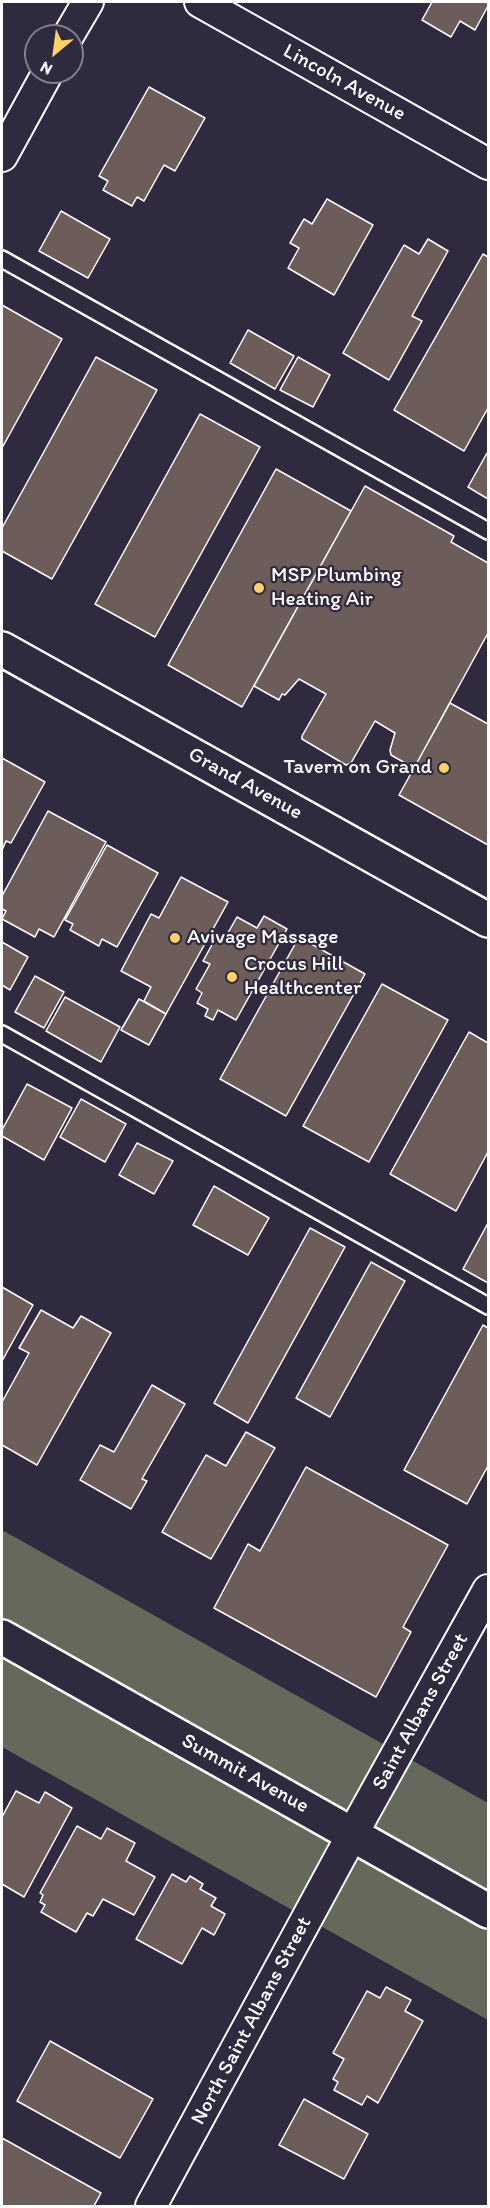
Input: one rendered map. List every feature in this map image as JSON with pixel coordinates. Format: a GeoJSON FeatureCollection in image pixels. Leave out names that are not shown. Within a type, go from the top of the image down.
{"type":"FeatureCollection","features":[{"type":"Feature","properties":{"kind":"street"},"geometry":{"type":"LineString","coordinates":[[75,24],[88,2]]}},
{"type":"Feature","properties":{"kind":"street","name":"Lincoln Avenue"},"geometry":{"type":"LineString","coordinates":[[200,2],[489,164]]}},
{"type":"Feature","properties":{"kind":"street"},"geometry":{"type":"LineString","coordinates":[[2,156],[41,84]]}},
{"type":"Feature","properties":{"kind":"street","name":"Grand Avenue"},"geometry":{"type":"LineString","coordinates":[[2,649],[489,920]]}},
{"type":"Feature","properties":{"kind":"street","name":"Saint Albans Street"},"geometry":{"type":"LineString","coordinates":[[353,1834],[489,1590]]}},
{"type":"Feature","properties":{"kind":"street","name":"Summit Avenue"},"geometry":{"type":"LineString","coordinates":[[2,1637],[489,1911]]}},
{"type":"Feature","properties":{"kind":"street","name":"North Saint Albans Street"},"geometry":{"type":"LineString","coordinates":[[151,2206],[353,1834]]}},
{"type":"Feature","properties":{"kind":"lane"},"geometry":{"type":"LineString","coordinates":[[2,259],[489,531]]}},
{"type":"Feature","properties":{"kind":"lane"},"geometry":{"type":"LineString","coordinates":[[2,1034],[489,1306]]}},
{"type":"Feature","properties":{"kind":"green space"},"geometry":{"type":"Polygon","coordinates":[[[2,1530],[488,1803],[488,2020],[2,1747],[2,1530]]]}},
{"type":"Feature","properties":{"kind":"building"},"geometry":{"type":"Polygon","coordinates":[[[432,2],[488,2],[488,6],[475,30],[460,21],[451,37],[422,20],[432,2]]]}},
{"type":"Feature","properties":{"kind":"building"},"geometry":{"type":"Polygon","coordinates":[[[149,87],[205,118],[175,171],[164,165],[144,201],[137,197],[132,206],[103,190],[108,181],[99,176],[149,87]]]}},
{"type":"Feature","properties":{"kind":"building"},"geometry":{"type":"Polygon","coordinates":[[[327,199],[373,225],[334,295],[288,268],[299,248],[290,243],[304,219],[312,224],[327,199]]]}},
{"type":"Feature","properties":{"kind":"building"},"geometry":{"type":"Polygon","coordinates":[[[61,211],[110,239],[88,278],[39,251],[61,211]]]}},
{"type":"Feature","properties":{"kind":"building"},"geometry":{"type":"Polygon","coordinates":[[[428,239],[448,251],[412,316],[422,321],[389,380],[343,353],[404,245],[419,254],[428,239]]]}},
{"type":"Feature","properties":{"kind":"building"},"geometry":{"type":"Polygon","coordinates":[[[483,254],[488,257],[488,408],[464,451],[394,410],[483,254]]]}},
{"type":"Feature","properties":{"kind":"building"},"geometry":{"type":"Polygon","coordinates":[[[2,305],[62,339],[2,448],[2,305]]]}},
{"type":"Feature","properties":{"kind":"building"},"geometry":{"type":"Polygon","coordinates":[[[248,330],[294,356],[275,389],[230,363],[248,330]]]}},
{"type":"Feature","properties":{"kind":"building"},"geometry":{"type":"Polygon","coordinates":[[[96,357],[157,390],[52,579],[2,551],[2,528],[96,357]]]}},
{"type":"Feature","properties":{"kind":"building"},"geometry":{"type":"Polygon","coordinates":[[[298,357],[330,375],[313,407],[280,390],[298,357]]]}},
{"type":"Feature","properties":{"kind":"building"},"geometry":{"type":"Polygon","coordinates":[[[200,414],[260,447],[155,637],[95,604],[200,414]]]}},
{"type":"Feature","properties":{"kind":"building"},"geometry":{"type":"Polygon","coordinates":[[[488,454],[488,499],[468,487],[488,454]]]}},
{"type":"Feature","properties":{"kind":"building","name":"MSP Plumbing Heating Air"},"geometry":{"type":"Polygon","coordinates":[[[276,469],[351,511],[242,707],[168,665],[276,469]]]}},
{"type":"Feature","properties":{"kind":"building"},"geometry":{"type":"Polygon","coordinates":[[[365,486],[454,536],[451,542],[488,563],[488,633],[414,768],[391,755],[390,750],[395,733],[375,721],[351,763],[346,765],[302,739],[326,694],[299,679],[285,695],[282,694],[279,700],[254,686],[365,486]]]}},
{"type":"Feature","properties":{"kind":"building"},"geometry":{"type":"Polygon","coordinates":[[[450,703],[488,724],[488,845],[399,795],[450,703]]]}},
{"type":"Feature","properties":{"kind":"building"},"geometry":{"type":"Polygon","coordinates":[[[2,758],[45,782],[11,843],[6,841],[2,850],[2,758]]]}},
{"type":"Feature","properties":{"kind":"building"},"geometry":{"type":"Polygon","coordinates":[[[48,811],[106,842],[54,937],[39,929],[35,937],[2,919],[6,911],[2,909],[2,896],[48,811]]]}},
{"type":"Feature","properties":{"kind":"building"},"geometry":{"type":"Polygon","coordinates":[[[107,845],[158,873],[117,947],[102,939],[99,946],[70,930],[73,924],[65,920],[107,845]]]}},
{"type":"Feature","properties":{"kind":"building"},"geometry":{"type":"Polygon","coordinates":[[[181,877],[228,902],[166,1014],[144,1001],[151,987],[121,971],[151,914],[159,918],[181,877]]]}},
{"type":"Feature","properties":{"kind":"building","name":"Crocus Hill Healthcenter"},"geometry":{"type":"Polygon","coordinates":[[[264,916],[287,929],[236,1020],[218,1010],[213,1020],[205,1016],[208,1009],[197,1003],[202,993],[196,989],[210,964],[203,961],[218,934],[225,938],[237,917],[257,928],[264,916]]]}},
{"type":"Feature","properties":{"kind":"building"},"geometry":{"type":"Polygon","coordinates":[[[299,937],[365,974],[286,1116],[220,1079],[299,937]]]}},
{"type":"Feature","properties":{"kind":"building"},"geometry":{"type":"Polygon","coordinates":[[[2,942],[28,957],[10,990],[2,985],[2,942]]]}},
{"type":"Feature","properties":{"kind":"building"},"geometry":{"type":"Polygon","coordinates":[[[35,976],[64,992],[44,1028],[15,1012],[35,976]]]}},
{"type":"Feature","properties":{"kind":"building"},"geometry":{"type":"Polygon","coordinates":[[[382,984],[448,1020],[369,1162],[303,1126],[382,984]]]}},
{"type":"Feature","properties":{"kind":"building"},"geometry":{"type":"Polygon","coordinates":[[[65,997],[120,1027],[101,1062],[46,1031],[65,997]]]}},
{"type":"Feature","properties":{"kind":"building"},"geometry":{"type":"Polygon","coordinates":[[[139,999],[166,1014],[149,1045],[121,1030],[139,999]]]}},
{"type":"Feature","properties":{"kind":"building"},"geometry":{"type":"Polygon","coordinates":[[[469,1032],[488,1043],[488,1152],[456,1211],[390,1174],[469,1032]]]}},
{"type":"Feature","properties":{"kind":"building"},"geometry":{"type":"Polygon","coordinates":[[[27,1084],[72,1108],[44,1160],[2,1136],[2,1130],[27,1084]]]}},
{"type":"Feature","properties":{"kind":"building"},"geometry":{"type":"Polygon","coordinates":[[[81,1099],[126,1124],[105,1162],[60,1137],[81,1099]]]}},
{"type":"Feature","properties":{"kind":"building"},"geometry":{"type":"Polygon","coordinates":[[[137,1143],[173,1161],[154,1194],[119,1175],[137,1143]]]}},
{"type":"Feature","properties":{"kind":"building"},"geometry":{"type":"Polygon","coordinates":[[[214,1186],[269,1218],[248,1255],[193,1225],[214,1186]]]}},
{"type":"Feature","properties":{"kind":"building"},"geometry":{"type":"Polygon","coordinates":[[[488,1223],[488,1283],[463,1269],[488,1223]]]}},
{"type":"Feature","properties":{"kind":"building"},"geometry":{"type":"Polygon","coordinates":[[[310,1228],[345,1247],[248,1423],[214,1403],[310,1228]]]}},
{"type":"Feature","properties":{"kind":"building"},"geometry":{"type":"Polygon","coordinates":[[[371,1262],[405,1281],[330,1417],[296,1398],[371,1262]]]}},
{"type":"Feature","properties":{"kind":"building"},"geometry":{"type":"Polygon","coordinates":[[[2,1287],[33,1305],[2,1361],[2,1287]]]}},
{"type":"Feature","properties":{"kind":"building"},"geometry":{"type":"Polygon","coordinates":[[[41,1310],[73,1328],[81,1316],[111,1333],[37,1465],[2,1445],[2,1402],[29,1353],[19,1348],[41,1310]]]}},
{"type":"Feature","properties":{"kind":"building"},"geometry":{"type":"Polygon","coordinates":[[[483,1325],[488,1328],[488,1466],[467,1504],[404,1470],[483,1325]]]}},
{"type":"Feature","properties":{"kind":"building"},"geometry":{"type":"Polygon","coordinates":[[[152,1385],[185,1404],[142,1479],[147,1481],[131,1509],[80,1480],[100,1445],[114,1452],[152,1385]]]}},
{"type":"Feature","properties":{"kind":"building"},"geometry":{"type":"Polygon","coordinates":[[[246,1432],[275,1448],[211,1559],[162,1532],[206,1455],[226,1466],[246,1432]]]}},
{"type":"Feature","properties":{"kind":"building"},"geometry":{"type":"Polygon","coordinates":[[[306,1467],[448,1545],[403,1627],[411,1632],[376,1697],[214,1608],[248,1544],[260,1551],[306,1467]]]}},
{"type":"Feature","properties":{"kind":"building"},"geometry":{"type":"Polygon","coordinates":[[[16,1791],[39,1803],[45,1792],[72,1808],[24,1897],[2,1884],[2,1817],[16,1791]]]}},
{"type":"Feature","properties":{"kind":"building"},"geometry":{"type":"Polygon","coordinates":[[[77,1826],[101,1839],[107,1828],[135,1843],[126,1861],[155,1877],[134,1915],[103,1899],[93,1916],[87,1913],[76,1932],[41,1912],[45,1905],[40,1902],[43,1895],[40,1893],[77,1826]]]}},
{"type":"Feature","properties":{"kind":"building"},"geometry":{"type":"Polygon","coordinates":[[[172,1874],[186,1882],[190,1876],[203,1884],[200,1889],[216,1898],[211,1906],[225,1914],[214,1935],[202,1928],[182,1964],[136,1939],[172,1874]]]}},
{"type":"Feature","properties":{"kind":"building"},"geometry":{"type":"Polygon","coordinates":[[[386,1987],[411,2000],[405,2011],[423,2021],[378,2103],[367,2096],[362,2105],[334,2090],[338,2082],[333,2079],[344,2059],[333,2053],[367,1991],[380,1998],[386,1987]]]}},
{"type":"Feature","properties":{"kind":"building"},"geometry":{"type":"Polygon","coordinates":[[[50,2041],[153,2099],[120,2158],[17,2101],[50,2041]]]}},
{"type":"Feature","properties":{"kind":"building"},"geometry":{"type":"Polygon","coordinates":[[[304,2099],[368,2134],[344,2179],[279,2145],[304,2099]]]}},
{"type":"Feature","properties":{"kind":"building"},"geometry":{"type":"Polygon","coordinates":[[[2,2138],[101,2193],[94,2206],[2,2206],[2,2138]]]}},
{"type":"Feature","properties":{"kind":"place","name":"MSP Plumbing Heating Air"},"geometry":{"type":"Point","coordinates":[259,588]}},
{"type":"Feature","properties":{"kind":"place","name":"Tavern on Grand"},"geometry":{"type":"Point","coordinates":[444,768]}},
{"type":"Feature","properties":{"kind":"place","name":"Avivage Massage"},"geometry":{"type":"Point","coordinates":[175,938]}},
{"type":"Feature","properties":{"kind":"place","name":"Crocus Hill Healthcenter"},"geometry":{"type":"Point","coordinates":[232,977]}}]}
